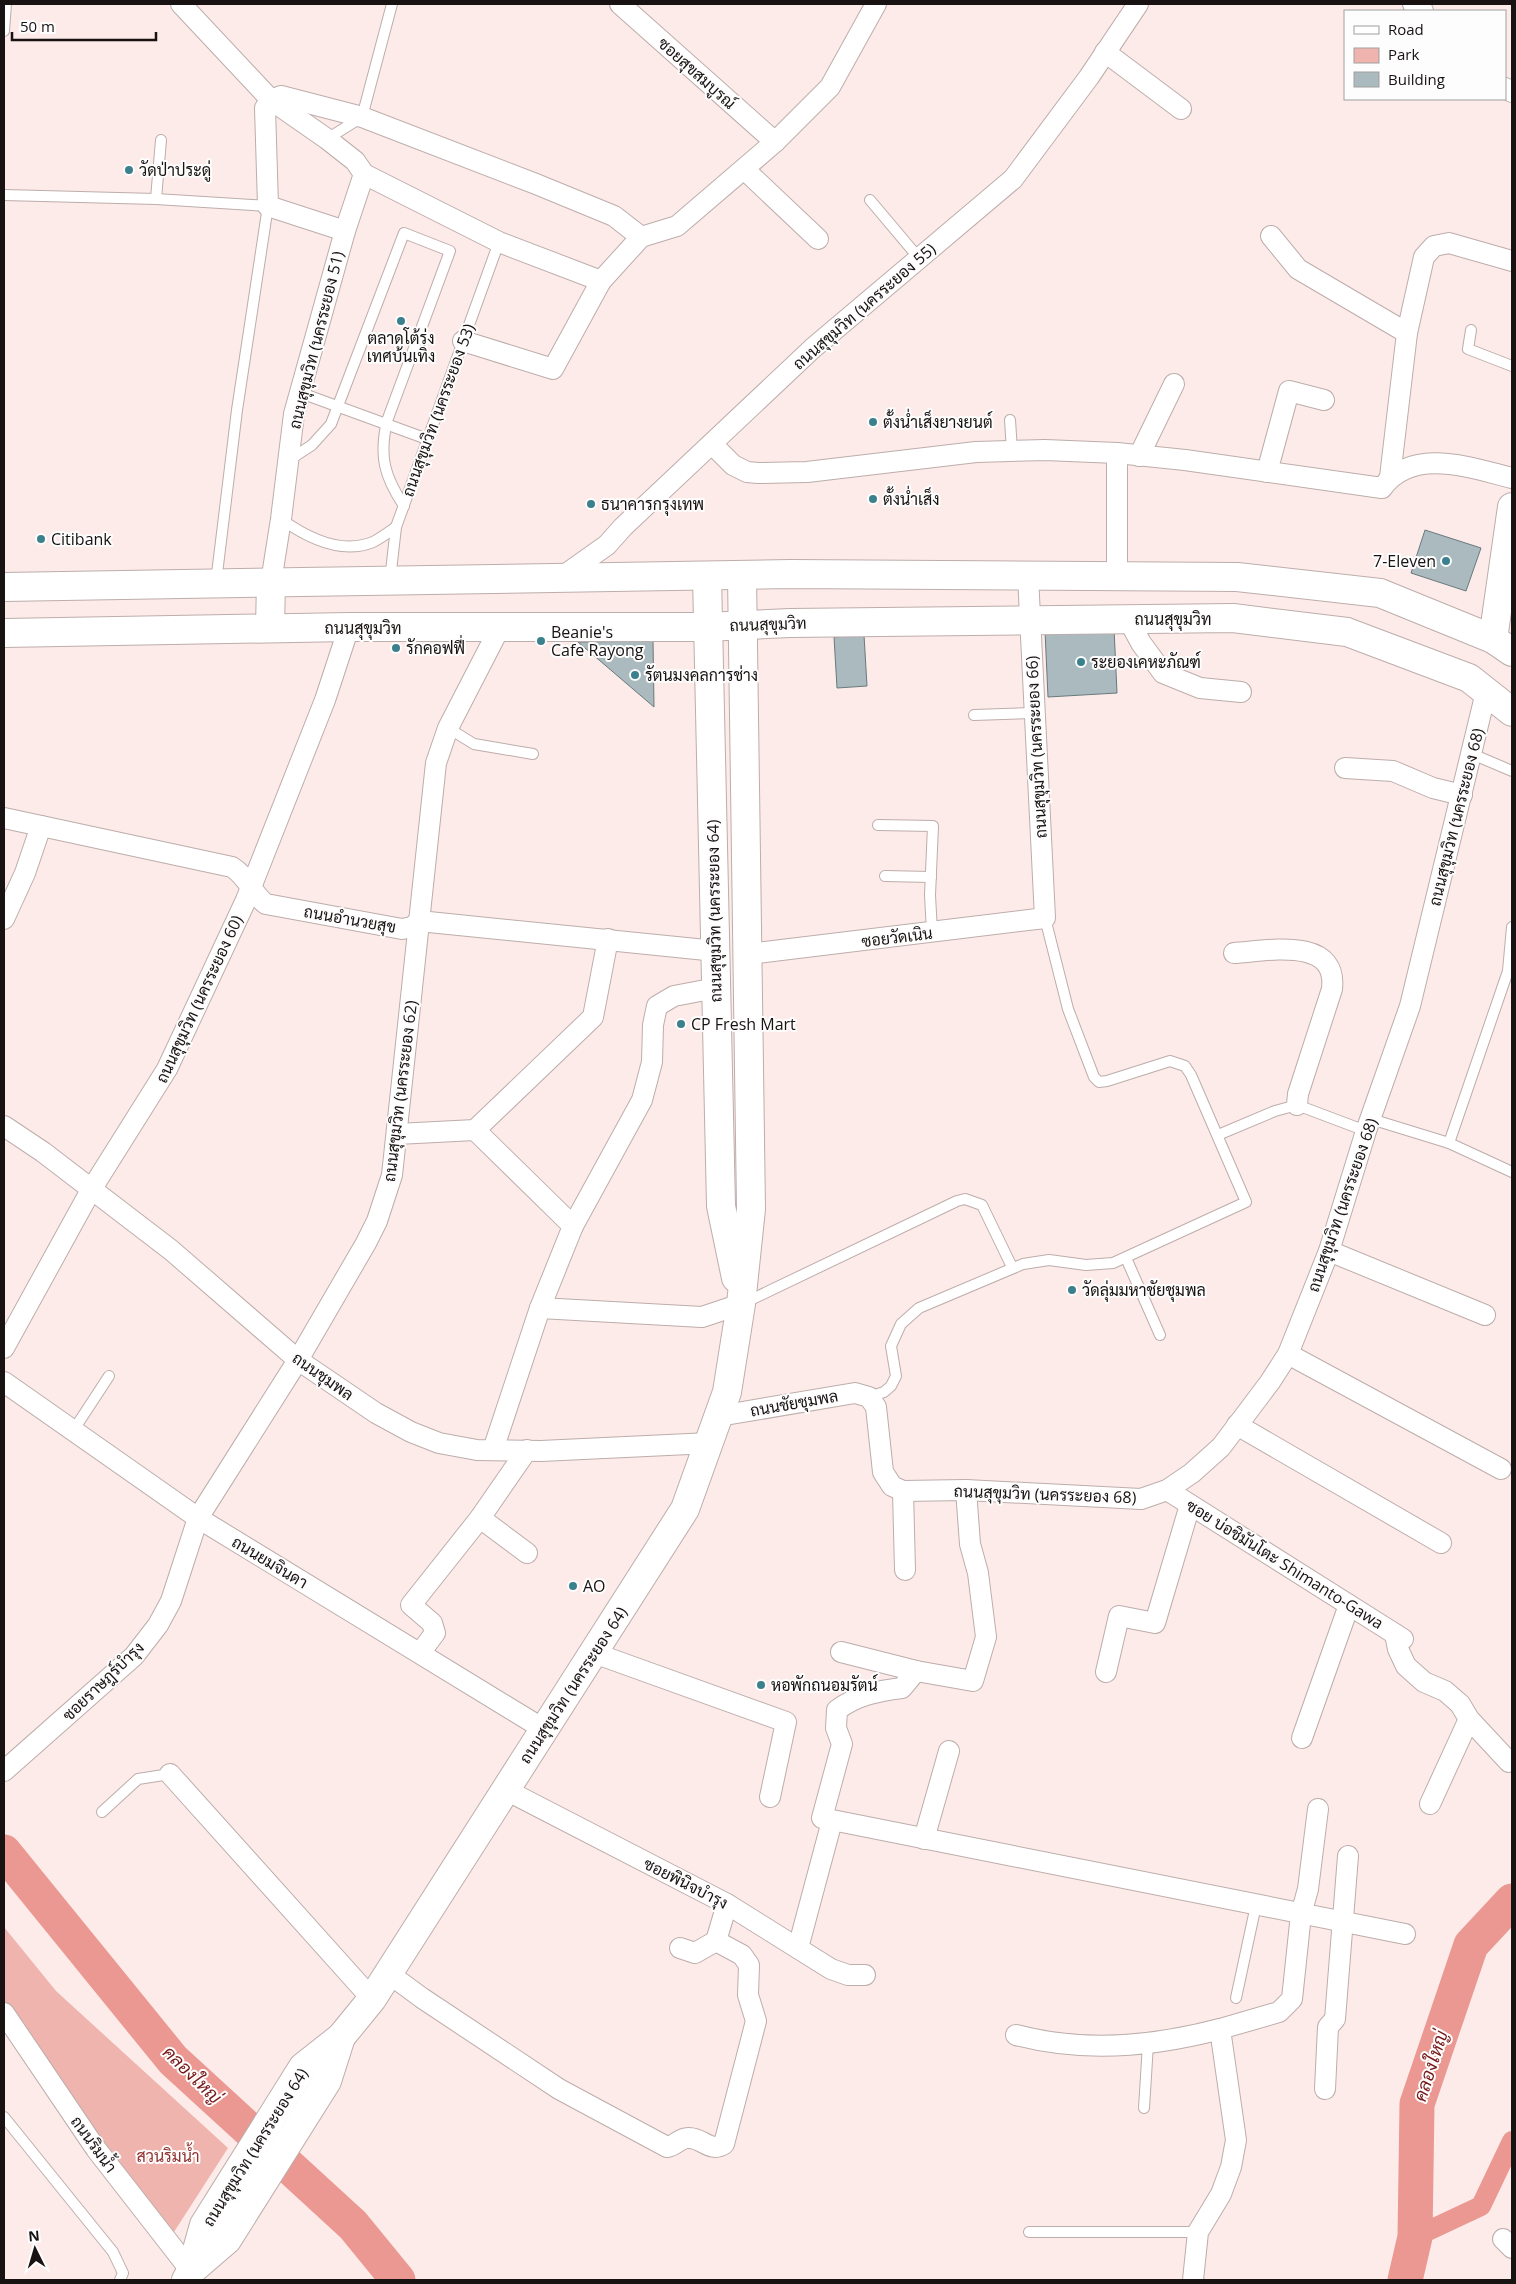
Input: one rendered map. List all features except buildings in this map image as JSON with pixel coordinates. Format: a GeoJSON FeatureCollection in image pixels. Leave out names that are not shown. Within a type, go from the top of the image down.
{"type":"FeatureCollection","features":[{"type":"Feature","properties":{"kind":"main road"},"geometry":{"type":"LineString","coordinates":[[4,588],[390,580],[557,580],[742,575],[1117,575],[1237,577],[1380,593],[1503,645],[1512,507]]}},
{"type":"Feature","properties":{"kind":"main road","name":"ถนนสุขุมวิท (นครระยอง 64)"},"geometry":{"type":"LineString","coordinates":[[189,2276],[204,2225],[303,2067],[341,2037],[372,1999],[685,1509],[727,1392],[741,1304],[751,1209],[742,575]]}},
{"type":"Feature","properties":{"kind":"main road","name":"ถนนสุขุมวิท (นครระยอง 64)"},"geometry":{"type":"LineString","coordinates":[[707,576],[721,1206],[741,1304]]}},
{"type":"Feature","properties":{"kind":"main road","name":"ถนนสุขุมวิท (นครระยอง 51)"},"geometry":{"type":"LineString","coordinates":[[270,628],[271,582]]}},
{"type":"Feature","properties":{"kind":"main road","name":"ถนนสุขุมวิท"},"geometry":{"type":"LineString","coordinates":[[4,633],[349,627],[708,626],[1233,618],[1347,632],[1469,678],[1512,712]]}},
{"type":"Feature","properties":{"kind":"main road","name":"ถนนสุขุมวิท (นครระยอง 64)"},"geometry":{"type":"LineString","coordinates":[[189,2276],[227,2240],[327,2082],[341,2037]]}},
{"type":"Feature","properties":{"kind":"street"},"geometry":{"type":"LineString","coordinates":[[181,4],[271,100],[328,139],[355,161],[364,174],[499,242],[601,281]]}},
{"type":"Feature","properties":{"kind":"street","name":"ซอยสุขสมบูรณ์"},"geometry":{"type":"LineString","coordinates":[[620,4],[775,142]]}},
{"type":"Feature","properties":{"kind":"street"},"geometry":{"type":"LineString","coordinates":[[463,341],[553,368],[601,281],[641,237],[677,226],[775,142],[830,87],[876,4]]}},
{"type":"Feature","properties":{"kind":"street","name":"ถนนสุขุมวิท (นครระยอง 55)"},"geometry":{"type":"LineString","coordinates":[[557,580],[607,545],[623,527],[813,348],[918,257],[1014,179],[1138,4]]}},
{"type":"Feature","properties":{"kind":"street"},"geometry":{"type":"LineString","coordinates":[[1105,52],[1181,109]]}},
{"type":"Feature","properties":{"kind":"street"},"geometry":{"type":"LineString","coordinates":[[345,231],[268,206],[265,108],[271,100],[281,96],[362,117],[614,216],[641,237]]}},
{"type":"Feature","properties":{"kind":"street"},"geometry":{"type":"LineString","coordinates":[[744,169],[818,239]]}},
{"type":"Feature","properties":{"kind":"street","name":"ถนนสุขุมวิท (นครระยอง 51)"},"geometry":{"type":"LineString","coordinates":[[271,582],[282,519],[294,414],[345,231],[364,174]]}},
{"type":"Feature","properties":{"kind":"street"},"geometry":{"type":"LineString","coordinates":[[1271,236],[1298,269],[1407,332]]}},
{"type":"Feature","properties":{"kind":"street"},"geometry":{"type":"LineString","coordinates":[[1390,477],[1407,332],[1424,257],[1434,246],[1449,243],[1512,261]]}},
{"type":"Feature","properties":{"kind":"street"},"geometry":{"type":"LineString","coordinates":[[1139,456],[1174,384]]}},
{"type":"Feature","properties":{"kind":"street"},"geometry":{"type":"LineString","coordinates":[[1267,472],[1289,391],[1324,400]]}},
{"type":"Feature","properties":{"kind":"street"},"geometry":{"type":"LineString","coordinates":[[712,444],[733,465],[748,472],[758,473],[807,472],[976,452],[1012,451],[1117,453],[1382,488],[1390,477],[1410,467],[1432,463],[1470,468],[1512,478]]}},
{"type":"Feature","properties":{"kind":"street"},"geometry":{"type":"LineString","coordinates":[[1117,453],[1117,575]]}},
{"type":"Feature","properties":{"kind":"street","name":"ถนนสุขุมวิท (นครระยอง 66)"},"geometry":{"type":"LineString","coordinates":[[1028,576],[1045,918]]}},
{"type":"Feature","properties":{"kind":"street"},"geometry":{"type":"LineString","coordinates":[[1128,619],[1141,642],[1163,673],[1200,688],[1241,692]]}},
{"type":"Feature","properties":{"kind":"street","name":"ถนนสุขุมวิท (นครระยอง 60)"},"geometry":{"type":"LineString","coordinates":[[4,1348],[91,1190],[167,1070],[252,886],[325,700],[349,627]]}},
{"type":"Feature","properties":{"kind":"street","name":"ถนนสุขุมวิท (นครระยอง 62)"},"geometry":{"type":"LineString","coordinates":[[198,1518],[298,1360],[377,1220],[392,1175],[436,763],[448,728],[499,628]]}},
{"type":"Feature","properties":{"kind":"street","name":"ถนนสุขุมวิท (นครระยอง 68)"},"geometry":{"type":"LineString","coordinates":[[903,1491],[966,1490],[1141,1499],[1167,1490],[1192,1473],[1221,1447],[1270,1382],[1288,1354],[1329,1251],[1368,1125],[1410,1006],[1486,692]]}},
{"type":"Feature","properties":{"kind":"street"},"geometry":{"type":"LineString","coordinates":[[1345,768],[1393,771],[1433,788],[1462,795]]}},
{"type":"Feature","properties":{"kind":"street","name":"ถนนอำนวยสุข"},"geometry":{"type":"LineString","coordinates":[[4,818],[232,867],[240,872],[252,886],[257,897],[266,904],[402,929],[412,927],[420,921],[716,951]]}},
{"type":"Feature","properties":{"kind":"street"},"geometry":{"type":"LineString","coordinates":[[4,919],[25,873],[41,826]]}},
{"type":"Feature","properties":{"kind":"street","name":"ซอยวัดเนิน"},"geometry":{"type":"LineString","coordinates":[[748,954],[1045,918]]}},
{"type":"Feature","properties":{"kind":"street"},"geometry":{"type":"LineString","coordinates":[[397,1134],[476,1130],[593,1016],[608,939]]}},
{"type":"Feature","properties":{"kind":"street"},"geometry":{"type":"LineString","coordinates":[[1234,953],[1291,949],[1306,951],[1319,956],[1328,965],[1334,976],[1332,989],[1298,1094],[1297,1106]]}},
{"type":"Feature","properties":{"kind":"street"},"geometry":{"type":"LineString","coordinates":[[493,1450],[540,1308],[573,1226],[642,1100],[652,1062],[653,1025],[657,1006],[674,996],[716,988]]}},
{"type":"Feature","properties":{"kind":"street","name":"ถนนชุมพล"},"geometry":{"type":"LineString","coordinates":[[4,1126],[43,1152],[171,1250],[298,1360],[376,1414],[411,1432],[439,1443],[477,1450],[527,1450],[710,1443]]}},
{"type":"Feature","properties":{"kind":"street"},"geometry":{"type":"LineString","coordinates":[[476,1130],[573,1226]]}},
{"type":"Feature","properties":{"kind":"street"},"geometry":{"type":"LineString","coordinates":[[1329,1251],[1485,1314]]}},
{"type":"Feature","properties":{"kind":"street"},"geometry":{"type":"LineString","coordinates":[[540,1308],[702,1317],[741,1304]]}},
{"type":"Feature","properties":{"kind":"street"},"geometry":{"type":"LineString","coordinates":[[1288,1354],[1501,1469]]}},
{"type":"Feature","properties":{"kind":"street","name":"ถนนยมจินดา"},"geometry":{"type":"LineString","coordinates":[[4,1382],[198,1518],[545,1730]]}},
{"type":"Feature","properties":{"kind":"street","name":"ถนนชัยชุมพล"},"geometry":{"type":"LineString","coordinates":[[719,1416],[855,1393],[869,1397]]}},
{"type":"Feature","properties":{"kind":"street"},"geometry":{"type":"LineString","coordinates":[[869,1397],[876,1407],[883,1472],[892,1486],[903,1491],[905,1570]]}},
{"type":"Feature","properties":{"kind":"street"},"geometry":{"type":"LineString","coordinates":[[1237,1425],[1441,1543]]}},
{"type":"Feature","properties":{"kind":"street"},"geometry":{"type":"LineString","coordinates":[[420,1653],[435,1632],[432,1623],[411,1605],[480,1518],[527,1450]]}},
{"type":"Feature","properties":{"kind":"street"},"geometry":{"type":"LineString","coordinates":[[841,1652],[916,1671],[973,1681],[986,1636],[979,1582],[970,1544],[966,1490]]}},
{"type":"Feature","properties":{"kind":"street","name":"ซอย บ่อชิมันโตะ Shimanto-Gawa"},"geometry":{"type":"LineString","coordinates":[[1167,1490],[1399,1636],[1398,1649],[1406,1666],[1424,1682],[1444,1691],[1460,1704],[1469,1719]]}},
{"type":"Feature","properties":{"kind":"street"},"geometry":{"type":"LineString","coordinates":[[1106,1672],[1119,1616],[1155,1623],[1190,1505]]}},
{"type":"Feature","properties":{"kind":"street","name":"ซอยราษฎร์บำรุง"},"geometry":{"type":"LineString","coordinates":[[4,1772],[134,1656],[158,1625],[171,1600],[198,1518]]}},
{"type":"Feature","properties":{"kind":"street"},"geometry":{"type":"LineString","coordinates":[[480,1518],[527,1553]]}},
{"type":"Feature","properties":{"kind":"street"},"geometry":{"type":"LineString","coordinates":[[1302,1738],[1349,1605]]}},
{"type":"Feature","properties":{"kind":"street"},"geometry":{"type":"LineString","coordinates":[[594,1653],[786,1722],[770,1797]]}},
{"type":"Feature","properties":{"kind":"street"},"geometry":{"type":"LineString","coordinates":[[916,1671],[902,1688],[881,1691],[852,1699],[837,1710],[836,1728],[842,1744],[822,1818],[1405,1934]]}},
{"type":"Feature","properties":{"kind":"street"},"geometry":{"type":"LineString","coordinates":[[1430,1804],[1469,1719],[1509,1762]]}},
{"type":"Feature","properties":{"kind":"street"},"geometry":{"type":"LineString","coordinates":[[924,1839],[949,1751]]}},
{"type":"Feature","properties":{"kind":"street"},"geometry":{"type":"LineString","coordinates":[[170,1774],[372,1999]]}},
{"type":"Feature","properties":{"kind":"street","name":"ซอยพินิจบำรุง"},"geometry":{"type":"LineString","coordinates":[[506,1790],[728,1904],[831,1970],[848,1975],[864,1975]]}},
{"type":"Feature","properties":{"kind":"street"},"geometry":{"type":"LineString","coordinates":[[1016,2035],[1071,2045],[1106,2047],[1148,2044],[1185,2038],[1280,2012],[1292,1999],[1301,1914],[1308,1889],[1318,1809]]}},
{"type":"Feature","properties":{"kind":"street"},"geometry":{"type":"LineString","coordinates":[[798,1948],[832,1821]]}},
{"type":"Feature","properties":{"kind":"street"},"geometry":{"type":"LineString","coordinates":[[1325,2089],[1328,2027],[1335,2019],[1348,1856]]}},
{"type":"Feature","properties":{"kind":"street"},"geometry":{"type":"LineString","coordinates":[[680,1948],[695,1953],[716,1941],[728,1904]]}},
{"type":"Feature","properties":{"kind":"street"},"geometry":{"type":"LineString","coordinates":[[388,1973],[422,1998],[559,2089],[667,2146],[673,2146],[680,2139],[688,2137],[710,2147],[718,2148],[724,2144],[756,2020],[748,1995],[749,1965],[742,1954],[716,1941]]}},
{"type":"Feature","properties":{"kind":"street","name":"ถนนริมน้ำ"},"geometry":{"type":"LineString","coordinates":[[4,2013],[96,2149],[189,2276]]}},
{"type":"Feature","properties":{"kind":"street"},"geometry":{"type":"LineString","coordinates":[[1193,2280],[1198,2232],[1221,2194],[1231,2167],[1236,2140],[1220,2029]]}},
{"type":"Feature","properties":{"kind":"lane"},"geometry":{"type":"LineString","coordinates":[[4,31],[6,4]]}},
{"type":"Feature","properties":{"kind":"lane"},"geometry":{"type":"LineString","coordinates":[[328,139],[362,117],[392,4]]}},
{"type":"Feature","properties":{"kind":"lane"},"geometry":{"type":"LineString","coordinates":[[156,198],[161,140]]}},
{"type":"Feature","properties":{"kind":"lane"},"geometry":{"type":"LineString","coordinates":[[4,195],[156,198],[268,206],[237,410],[216,583]]}},
{"type":"Feature","properties":{"kind":"lane"},"geometry":{"type":"LineString","coordinates":[[870,200],[918,257]]}},
{"type":"Feature","properties":{"kind":"lane"},"geometry":{"type":"LineString","coordinates":[[289,461],[312,445],[331,424],[404,233],[441,247],[450,251],[387,421],[382,441],[390,486],[404,506]]}},
{"type":"Feature","properties":{"kind":"lane","name":"ถนนสุขุมวิท (นครระยอง 53)"},"geometry":{"type":"LineString","coordinates":[[390,580],[396,527],[499,242]]}},
{"type":"Feature","properties":{"kind":"lane"},"geometry":{"type":"LineString","coordinates":[[1471,330],[1468,349],[1512,366]]}},
{"type":"Feature","properties":{"kind":"lane"},"geometry":{"type":"LineString","coordinates":[[301,393],[427,439]]}},
{"type":"Feature","properties":{"kind":"lane"},"geometry":{"type":"LineString","coordinates":[[1010,420],[1012,451]]}},
{"type":"Feature","properties":{"kind":"lane"},"geometry":{"type":"LineString","coordinates":[[282,519],[302,535],[320,542],[347,546],[372,542],[396,527]]}},
{"type":"Feature","properties":{"kind":"lane"},"geometry":{"type":"LineString","coordinates":[[974,715],[1034,713]]}},
{"type":"Feature","properties":{"kind":"lane"},"geometry":{"type":"LineString","coordinates":[[448,728],[474,744],[533,754]]}},
{"type":"Feature","properties":{"kind":"lane"},"geometry":{"type":"LineString","coordinates":[[1472,754],[1512,771]]}},
{"type":"Feature","properties":{"kind":"lane"},"geometry":{"type":"LineString","coordinates":[[878,825],[933,826],[931,877],[932,932]]}},
{"type":"Feature","properties":{"kind":"lane"},"geometry":{"type":"LineString","coordinates":[[885,876],[931,877]]}},
{"type":"Feature","properties":{"kind":"lane"},"geometry":{"type":"LineString","coordinates":[[869,1397],[884,1392],[891,1386],[896,1376],[891,1346],[901,1324],[919,1308],[1012,1267],[1049,1260],[1098,1265],[1126,1258],[1246,1202],[1192,1075],[1185,1066],[1170,1060],[1107,1082],[1099,1082],[1094,1078],[1068,1009],[1045,918]]}},
{"type":"Feature","properties":{"kind":"lane"},"geometry":{"type":"LineString","coordinates":[[1449,1142],[1508,971],[1512,944],[1512,927]]}},
{"type":"Feature","properties":{"kind":"lane"},"geometry":{"type":"LineString","coordinates":[[1218,1135],[1281,1109],[1297,1106],[1368,1125],[1449,1142],[1512,1172]]}},
{"type":"Feature","properties":{"kind":"lane"},"geometry":{"type":"LineString","coordinates":[[741,1304],[957,1201],[965,1199],[982,1205],[1012,1267]]}},
{"type":"Feature","properties":{"kind":"lane"},"geometry":{"type":"LineString","coordinates":[[1126,1258],[1160,1335]]}},
{"type":"Feature","properties":{"kind":"lane"},"geometry":{"type":"LineString","coordinates":[[73,1431],[109,1376]]}},
{"type":"Feature","properties":{"kind":"lane"},"geometry":{"type":"LineString","coordinates":[[102,1812],[138,1779],[170,1774]]}},
{"type":"Feature","properties":{"kind":"lane"},"geometry":{"type":"LineString","coordinates":[[1236,1998],[1256,1905]]}},
{"type":"Feature","properties":{"kind":"lane"},"geometry":{"type":"LineString","coordinates":[[1144,2108],[1148,2044]]}},
{"type":"Feature","properties":{"kind":"lane"},"geometry":{"type":"LineString","coordinates":[[4,2117],[113,2252],[123,2273],[120,2280]]}},
{"type":"Feature","properties":{"kind":"lane"},"geometry":{"type":"LineString","coordinates":[[1029,2232],[1198,2232]]}},
{"type":"Feature","properties":{"kind":"green space","name":"สวนริมน้ำ"},"geometry":{"type":"Polygon","coordinates":[[[4,1927],[56,1991],[228,2148],[172,2235],[94,2136],[4,2004],[4,1927]]]}},
{"type":"Feature","properties":{"kind":"waterway","name":"คลองใหญ่"},"geometry":{"type":"LineString","coordinates":[[4,1852],[173,2060],[353,2225],[398,2280]]}},
{"type":"Feature","properties":{"kind":"waterway","name":"คลองใหญ่"},"geometry":{"type":"LineString","coordinates":[[1405,2280],[1415,2237],[1417,2104],[1471,1945],[1512,1901]]}},
{"type":"Feature","properties":{"kind":"waterway"},"geometry":{"type":"LineString","coordinates":[[1415,2237],[1481,2206],[1512,2141]]}},
{"type":"Feature","properties":{"kind":"place","name":"วัดป่าประดู่"},"geometry":{"type":"Point","coordinates":[129,170]}},
{"type":"Feature","properties":{"kind":"place","name":"ตลาดโต้รุ่ง เทศบ้นเทิง"},"geometry":{"type":"Point","coordinates":[401,321]}},
{"type":"Feature","properties":{"kind":"place","name":"ตั้งน่ำเส็งยางยนต์"},"geometry":{"type":"Point","coordinates":[873,422]}},
{"type":"Feature","properties":{"kind":"place","name":"ตั้งน่ำเส็ง"},"geometry":{"type":"Point","coordinates":[873,499]}},
{"type":"Feature","properties":{"kind":"place","name":"ธนาคารกรุงเทพ"},"geometry":{"type":"Point","coordinates":[591,504]}},
{"type":"Feature","properties":{"kind":"place","name":"Citibank"},"geometry":{"type":"Point","coordinates":[41,539]}},
{"type":"Feature","properties":{"kind":"place","name":"7-Eleven"},"geometry":{"type":"Point","coordinates":[1446,561]}},
{"type":"Feature","properties":{"kind":"place","name":"Beanie's Cafe Rayong"},"geometry":{"type":"Point","coordinates":[541,641]}},
{"type":"Feature","properties":{"kind":"place","name":"รักคอฟฟี่"},"geometry":{"type":"Point","coordinates":[396,648]}},
{"type":"Feature","properties":{"kind":"place","name":"ระยองเคหะภัณฑ์"},"geometry":{"type":"Point","coordinates":[1081,662]}},
{"type":"Feature","properties":{"kind":"place","name":"รัตนมงคลการช่าง"},"geometry":{"type":"Point","coordinates":[635,675]}},
{"type":"Feature","properties":{"kind":"place","name":"CP Fresh Mart"},"geometry":{"type":"Point","coordinates":[681,1024]}},
{"type":"Feature","properties":{"kind":"place","name":"วัดลุ่มมหาชัยชุมพล"},"geometry":{"type":"Point","coordinates":[1072,1290]}},
{"type":"Feature","properties":{"kind":"place","name":"AO"},"geometry":{"type":"Point","coordinates":[573,1586]}},
{"type":"Feature","properties":{"kind":"place","name":"หอพักถนอมรัตน์"},"geometry":{"type":"Point","coordinates":[761,1685]}}]}
